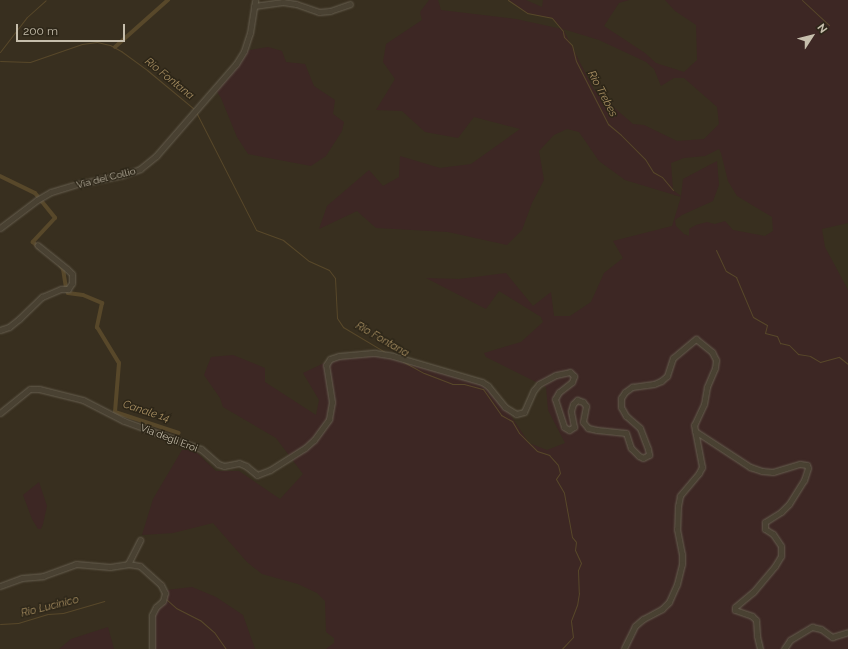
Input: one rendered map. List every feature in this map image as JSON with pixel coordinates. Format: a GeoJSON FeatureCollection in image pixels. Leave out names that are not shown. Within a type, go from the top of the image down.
{"type":"FeatureCollection","features":[{"type":"Feature","properties":{"kind":"street","name":"Via del Collio"},"geometry":{"type":"LineString","coordinates":[[0,228],[39,199],[78,184],[123,176],[140,169],[156,156],[236,64],[244,51],[248,39],[255,0]]}},
{"type":"Feature","properties":{"kind":"street"},"geometry":{"type":"LineString","coordinates":[[254,6],[283,2],[296,4],[319,12],[330,11],[350,4]]}},
{"type":"Feature","properties":{"kind":"street"},"geometry":{"type":"LineString","coordinates":[[0,330],[9,327],[42,297],[61,289],[68,289],[72,283],[72,274],[37,245]]}},
{"type":"Feature","properties":{"kind":"street","name":"Via degli Eroi"},"geometry":{"type":"LineString","coordinates":[[0,413],[30,390],[39,389],[83,400],[124,421],[201,449],[218,464],[224,466],[239,463],[246,466],[257,475],[270,470],[305,448],[314,440],[329,419],[332,402],[326,365],[330,359],[339,356],[375,353],[393,356],[482,382],[488,386],[505,407],[516,414],[524,412],[534,390],[539,384],[556,375],[570,372],[574,376],[572,382],[559,392],[555,400],[564,427],[572,430],[574,427],[571,411],[573,404],[577,400],[583,402],[586,406],[583,422],[588,428],[626,433],[631,448],[639,456],[644,458],[649,455],[640,428],[626,416],[621,407],[621,398],[625,392],[632,387],[654,384],[661,381],[667,376],[673,358],[696,339],[712,352],[716,360],[715,368],[706,387],[704,404],[694,425],[695,431]]}},
{"type":"Feature","properties":{"kind":"street"},"geometry":{"type":"LineString","coordinates":[[624,649],[635,626],[643,619],[662,609],[668,602],[677,584],[682,560],[677,529],[680,496],[699,473],[702,467],[695,431]]}},
{"type":"Feature","properties":{"kind":"street"},"geometry":{"type":"LineString","coordinates":[[695,431],[729,454],[756,469],[773,472],[804,464],[808,468],[804,480],[789,504],[781,512],[765,522],[765,529],[773,534],[781,546],[781,556],[761,583],[735,607],[736,610],[752,616],[756,620],[760,649]]}},
{"type":"Feature","properties":{"kind":"street"},"geometry":{"type":"LineString","coordinates":[[128,564],[140,540]]}},
{"type":"Feature","properties":{"kind":"street"},"geometry":{"type":"LineString","coordinates":[[0,586],[22,578],[43,576],[76,564],[110,567],[128,564],[140,566],[160,585],[165,593],[163,601],[156,607],[152,615],[152,649]]}},
{"type":"Feature","properties":{"kind":"street"},"geometry":{"type":"LineString","coordinates":[[784,649],[790,640],[812,627],[821,629],[832,638],[848,632]]}},
{"type":"Feature","properties":{"kind":"shaded area"},"geometry":{"type":"Polygon","coordinates":[[[429,0],[438,0],[441,10],[516,19],[562,29],[552,18],[527,13],[508,0],[526,0],[542,7],[543,0],[629,0],[619,3],[604,26],[645,53],[656,63],[684,72],[697,60],[696,25],[675,11],[665,0],[848,0],[848,223],[822,229],[825,247],[848,290],[848,649],[326,649],[334,643],[334,638],[326,632],[325,601],[317,593],[298,584],[262,574],[247,562],[213,523],[173,533],[142,535],[153,499],[182,450],[194,450],[216,471],[239,471],[280,499],[303,474],[276,438],[223,407],[220,398],[204,375],[211,357],[233,355],[265,368],[265,382],[316,415],[319,400],[303,373],[339,356],[375,353],[482,382],[505,407],[529,443],[547,450],[565,443],[548,410],[546,387],[486,357],[484,353],[521,342],[543,322],[541,317],[499,291],[486,309],[426,278],[459,279],[506,273],[533,306],[551,292],[554,316],[570,316],[591,302],[604,273],[623,258],[613,241],[672,226],[681,197],[625,180],[599,161],[579,132],[567,129],[554,135],[539,151],[544,180],[532,203],[522,230],[507,245],[448,232],[376,228],[357,211],[319,229],[327,206],[369,170],[383,186],[399,177],[400,156],[440,168],[471,164],[520,129],[474,117],[458,138],[425,132],[402,111],[376,110],[395,79],[383,62],[386,44],[422,20],[420,12],[429,0]],[[563,29],[594,90],[633,124],[644,125],[677,141],[704,139],[719,124],[717,107],[684,78],[674,78],[661,86],[654,69],[646,62],[599,40],[563,29]],[[719,149],[705,156],[684,158],[671,163],[673,190],[681,196],[683,179],[717,161],[719,185],[713,201],[682,215],[675,220],[676,226],[684,234],[689,236],[689,229],[696,225],[707,222],[715,224],[725,221],[733,230],[765,236],[773,231],[772,217],[737,196],[728,181],[719,149]]]}},
{"type":"Feature","properties":{"kind":"shaded area"},"geometry":{"type":"Polygon","coordinates":[[[268,47],[282,51],[286,62],[305,64],[314,86],[335,100],[333,114],[344,122],[342,131],[326,156],[311,166],[248,154],[237,137],[221,98],[216,90],[244,51],[268,47]]]}},
{"type":"Feature","properties":{"kind":"shaded area"},"geometry":{"type":"Polygon","coordinates":[[[39,482],[47,506],[41,529],[38,529],[32,519],[23,495],[39,482]]]}},
{"type":"Feature","properties":{"kind":"shaded area"},"geometry":{"type":"Polygon","coordinates":[[[192,587],[216,597],[243,615],[255,649],[153,649],[153,611],[166,599],[166,590],[192,587]]]}},
{"type":"Feature","properties":{"kind":"shaded area"},"geometry":{"type":"Polygon","coordinates":[[[108,627],[114,649],[59,649],[71,639],[108,627]]]}},
{"type":"Feature","properties":{"kind":"waterway"},"geometry":{"type":"LineString","coordinates":[[0,52],[27,17],[46,0]]}},
{"type":"Feature","properties":{"kind":"waterway"},"geometry":{"type":"LineString","coordinates":[[115,47],[168,0]]}},
{"type":"Feature","properties":{"kind":"waterway","name":"Rio Trebes"},"geometry":{"type":"LineString","coordinates":[[508,0],[527,13],[552,18],[563,31]]}},
{"type":"Feature","properties":{"kind":"waterway"},"geometry":{"type":"LineString","coordinates":[[802,0],[829,25]]}},
{"type":"Feature","properties":{"kind":"waterway","name":"Rio Trebes"},"geometry":{"type":"LineString","coordinates":[[563,32],[564,37],[572,45],[576,61],[608,124],[645,159],[653,172],[662,177],[673,190]]}},
{"type":"Feature","properties":{"kind":"waterway","name":"Rio Fontana"},"geometry":{"type":"LineString","coordinates":[[0,61],[30,62],[82,44],[97,42],[110,45],[147,70],[194,109]]}},
{"type":"Feature","properties":{"kind":"waterway","name":"Rio Fontana"},"geometry":{"type":"LineString","coordinates":[[196,112],[256,230],[283,240],[309,261],[329,270],[335,278],[337,318],[343,327],[385,352]]}},
{"type":"Feature","properties":{"kind":"waterway","name":"Canale 14"},"geometry":{"type":"LineString","coordinates":[[0,176],[35,193],[55,218],[33,242],[39,248]]}},
{"type":"Feature","properties":{"kind":"waterway"},"geometry":{"type":"LineString","coordinates":[[716,250],[726,271],[736,277],[753,317],[767,325],[765,333],[777,336],[780,343],[789,345],[798,354],[810,356],[820,362],[839,357],[848,364]]}},
{"type":"Feature","properties":{"kind":"waterway","name":"Canale 14"},"geometry":{"type":"LineString","coordinates":[[60,265],[63,269],[66,287]]}},
{"type":"Feature","properties":{"kind":"waterway","name":"Canale 14"},"geometry":{"type":"LineString","coordinates":[[67,291],[68,293],[83,295],[102,303],[97,327],[119,363],[115,412],[179,433]]}},
{"type":"Feature","properties":{"kind":"waterway","name":"Rio Fontana"},"geometry":{"type":"LineString","coordinates":[[402,361],[424,373],[452,384],[464,384],[483,389],[501,415],[512,421],[519,433],[537,451],[549,455],[558,465],[560,473],[556,479],[564,493],[572,537],[576,542],[575,550],[581,563],[578,570],[579,593],[577,605],[571,621],[573,637],[562,649]]}},
{"type":"Feature","properties":{"kind":"waterway"},"geometry":{"type":"LineString","coordinates":[[166,599],[176,608],[200,620],[214,632],[226,649]]}},
{"type":"Feature","properties":{"kind":"waterway","name":"Rio Lucinico"},"geometry":{"type":"LineString","coordinates":[[0,624],[18,623],[48,614],[63,613],[104,601]]}}]}
